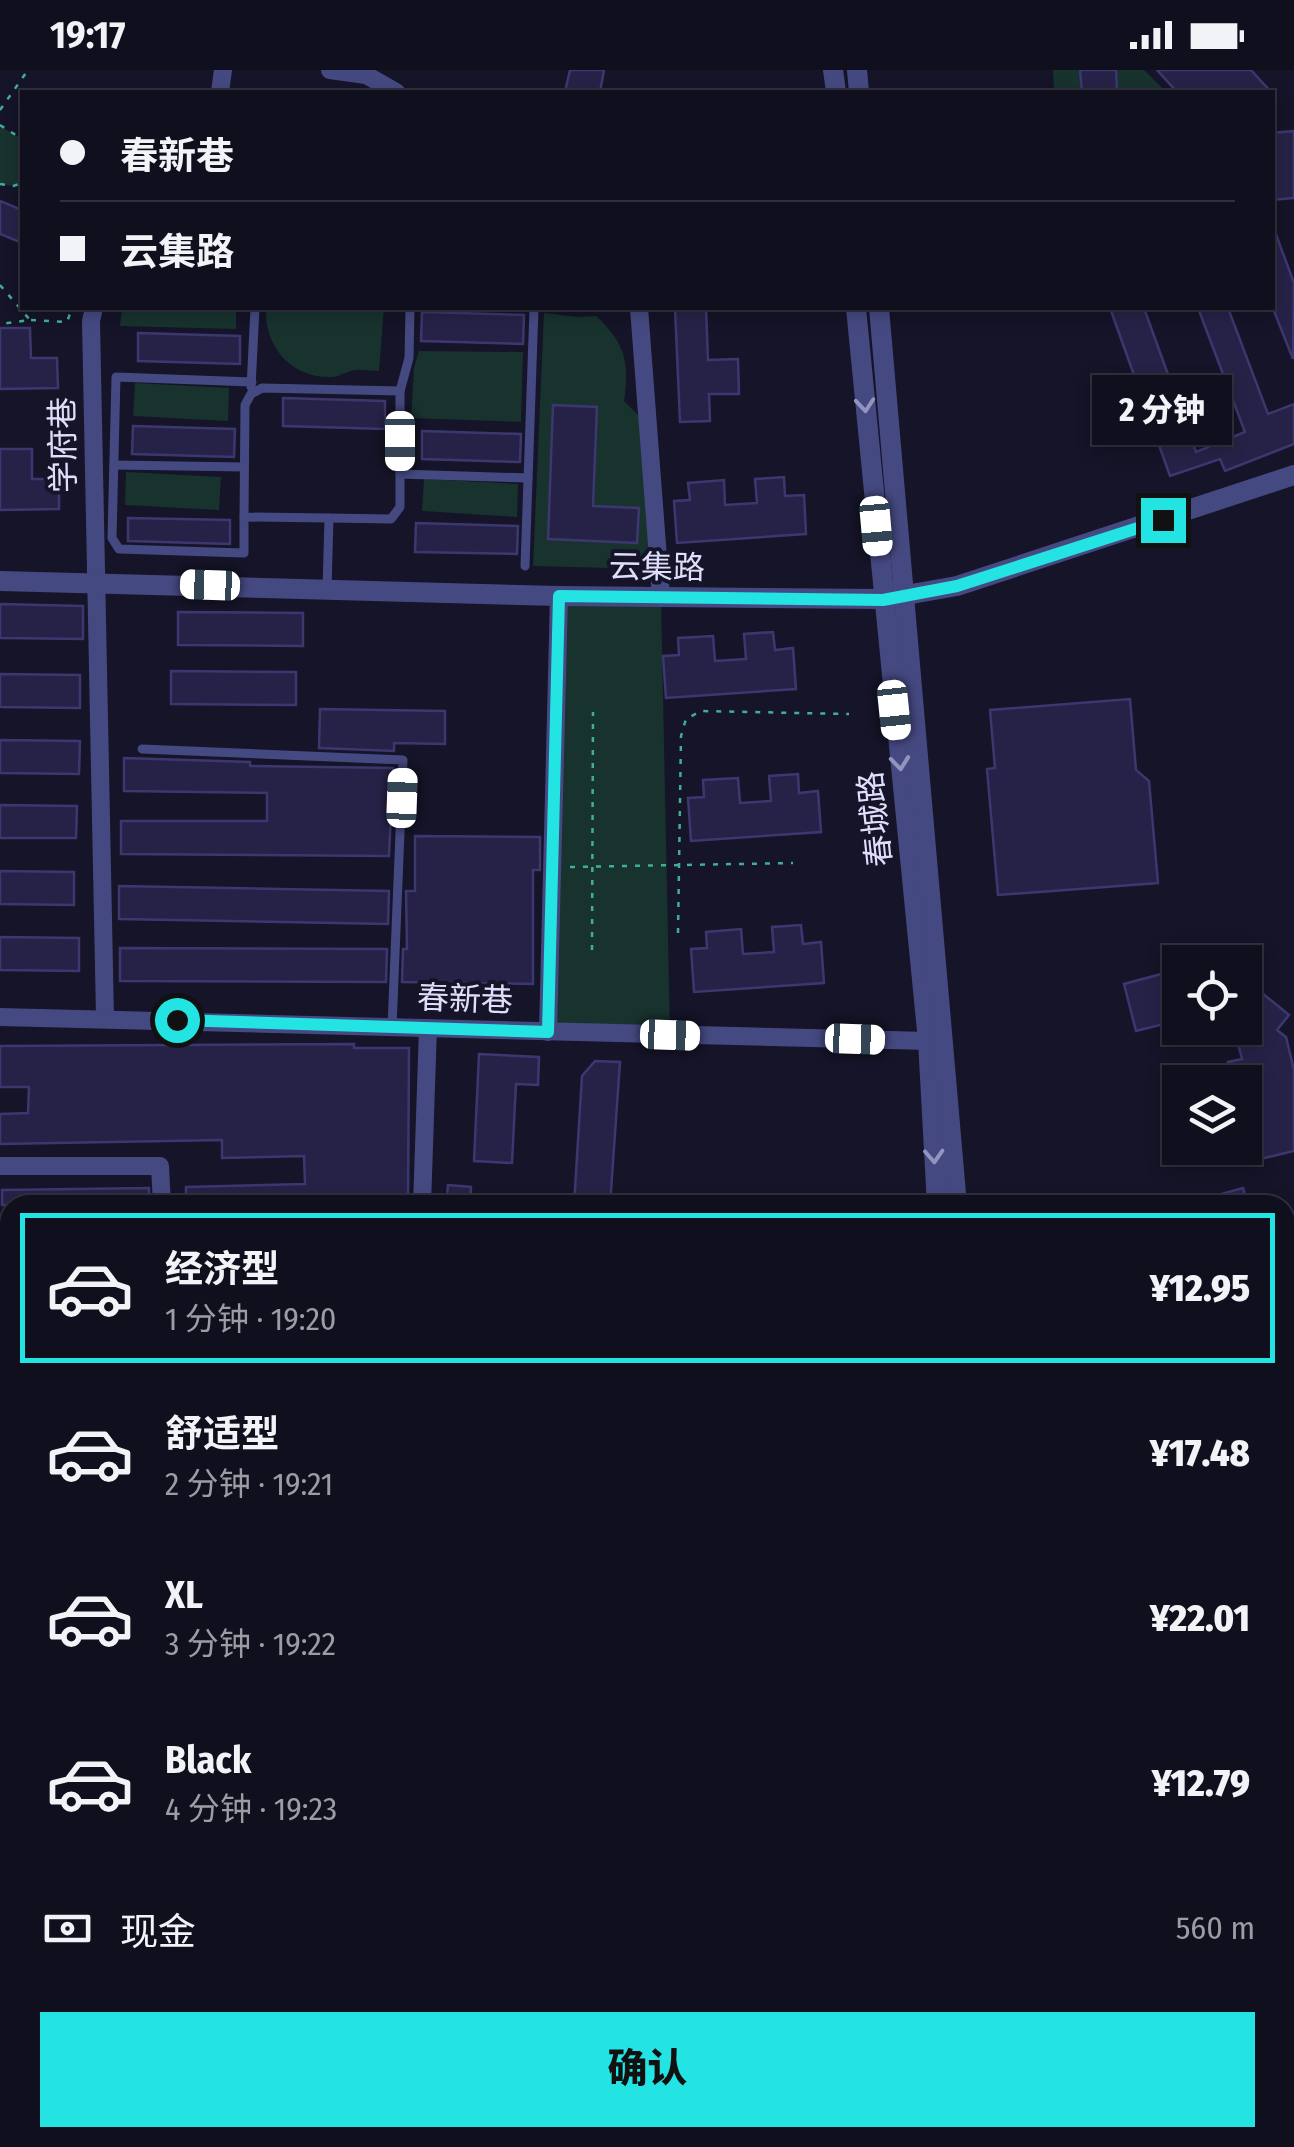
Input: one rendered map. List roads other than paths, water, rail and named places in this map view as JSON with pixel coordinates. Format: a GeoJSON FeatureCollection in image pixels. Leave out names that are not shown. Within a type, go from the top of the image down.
{"type":"FeatureCollection","features":[{"type":"Feature","properties":{"kind":"street"},"geometry":{"type":"LineString","coordinates":[[330,70],[366,75],[392,90]]}},
{"type":"Feature","properties":{"kind":"street","name":"学府巷"},"geometry":{"type":"LineString","coordinates":[[94,310],[94,581],[106,1018]]}},
{"type":"Feature","properties":{"kind":"street"},"geometry":{"type":"LineString","coordinates":[[639,310],[661,597]]}},
{"type":"Feature","properties":{"kind":"street","name":"春城路"},"geometry":{"type":"LineString","coordinates":[[856,310],[928,1041],[936,1195]]}},
{"type":"Feature","properties":{"kind":"street","name":"春城路"},"geometry":{"type":"LineString","coordinates":[[879,310],[957,1195]]}},
{"type":"Feature","properties":{"kind":"street","name":"云集路"},"geometry":{"type":"LineString","coordinates":[[0,581],[883,600],[957,586],[1294,475]]}},
{"type":"Feature","properties":{"kind":"street"},"geometry":{"type":"LineString","coordinates":[[548,1032],[559,596]]}},
{"type":"Feature","properties":{"kind":"street","name":"春新巷"},"geometry":{"type":"LineString","coordinates":[[0,1018],[928,1041]]}},
{"type":"Feature","properties":{"kind":"street"},"geometry":{"type":"LineString","coordinates":[[422,1195],[428,1028]]}},
{"type":"Feature","properties":{"kind":"street"},"geometry":{"type":"LineString","coordinates":[[0,1166],[160,1166],[161,1195]]}},
{"type":"Feature","properties":{"kind":"lane"},"geometry":{"type":"LineString","coordinates":[[252,382],[116,378],[112,538],[119,549],[244,553],[244,405],[251,394],[252,382],[255,310]]}},
{"type":"Feature","properties":{"kind":"lane"},"geometry":{"type":"LineString","coordinates":[[244,517],[391,519],[400,507],[400,390],[409,358],[410,310]]}},
{"type":"Feature","properties":{"kind":"lane"},"geometry":{"type":"LineString","coordinates":[[525,566],[534,310]]}},
{"type":"Feature","properties":{"kind":"lane"},"geometry":{"type":"LineString","coordinates":[[251,394],[262,388],[400,390]]}},
{"type":"Feature","properties":{"kind":"lane"},"geometry":{"type":"LineString","coordinates":[[114,465],[244,466]]}},
{"type":"Feature","properties":{"kind":"lane"},"geometry":{"type":"LineString","coordinates":[[400,474],[528,478]]}},
{"type":"Feature","properties":{"kind":"lane"},"geometry":{"type":"LineString","coordinates":[[326,588],[328,518]]}},
{"type":"Feature","properties":{"kind":"lane"},"geometry":{"type":"LineString","coordinates":[[142,748],[404,760],[392,1027]]}}]}
